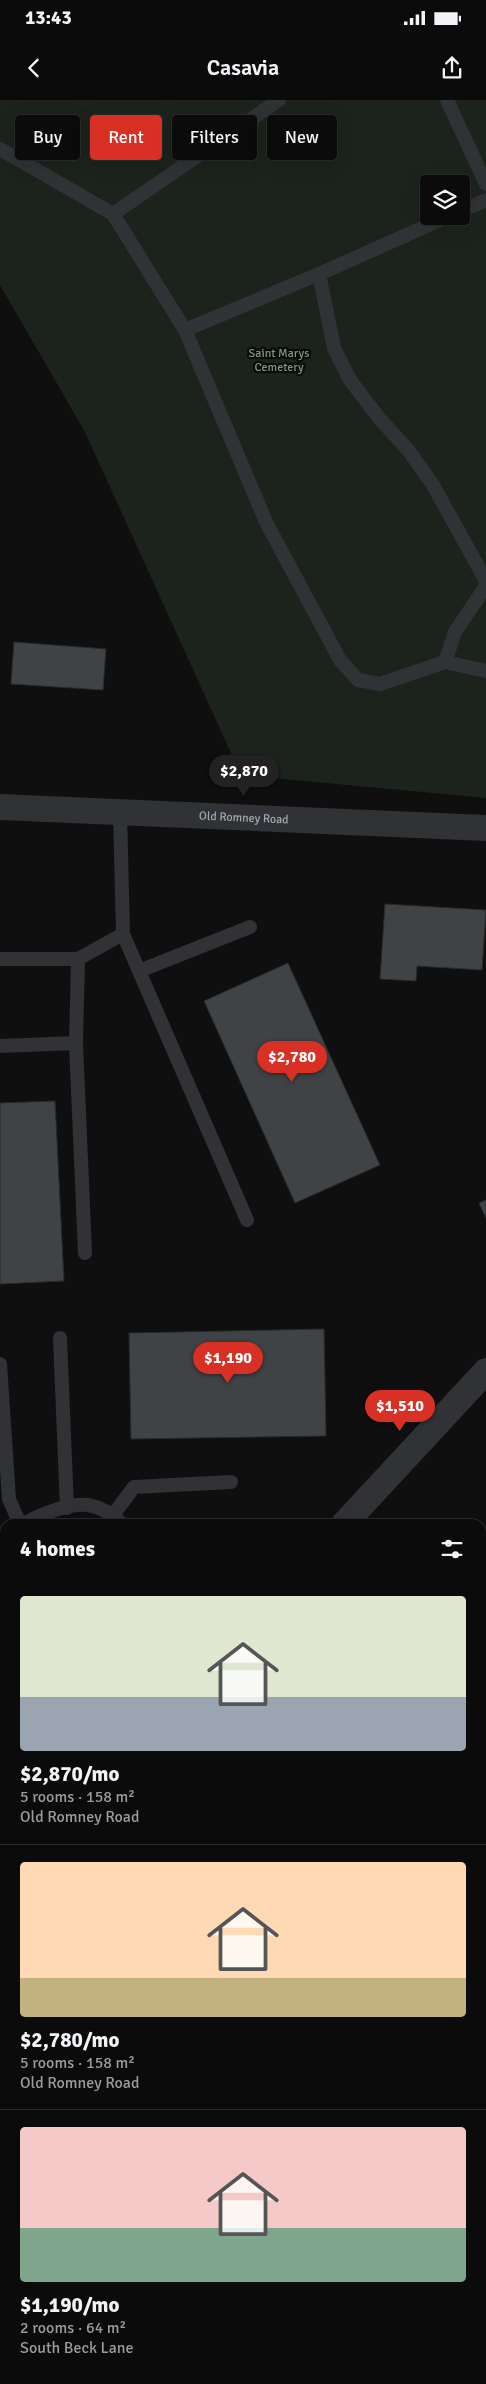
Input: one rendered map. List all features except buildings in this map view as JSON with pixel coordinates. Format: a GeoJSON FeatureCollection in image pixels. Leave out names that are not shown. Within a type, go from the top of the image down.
{"type":"FeatureCollection","features":[{"type":"Feature","properties":{"kind":"street","name":"Old Romney Road"},"geometry":{"type":"LineString","coordinates":[[0,807],[486,828]]}},
{"type":"Feature","properties":{"kind":"street"},"geometry":{"type":"LineString","coordinates":[[349,1519],[486,1371]]}},
{"type":"Feature","properties":{"kind":"lane"},"geometry":{"type":"LineString","coordinates":[[114,214],[279,100]]}},
{"type":"Feature","properties":{"kind":"lane"},"geometry":{"type":"LineString","coordinates":[[444,101],[486,184]]}},
{"type":"Feature","properties":{"kind":"lane"},"geometry":{"type":"LineString","coordinates":[[0,149],[114,214],[184,330],[266,522],[340,660],[358,680],[380,684],[445,662],[486,671]]}},
{"type":"Feature","properties":{"kind":"lane"},"geometry":{"type":"LineString","coordinates":[[470,207],[486,200]]}},
{"type":"Feature","properties":{"kind":"lane"},"geometry":{"type":"LineString","coordinates":[[184,330],[320,274],[428,225]]}},
{"type":"Feature","properties":{"kind":"lane"},"geometry":{"type":"LineString","coordinates":[[320,274],[324,307],[334,348],[350,380],[379,418],[410,451],[433,485],[486,581]]}},
{"type":"Feature","properties":{"kind":"lane"},"geometry":{"type":"LineString","coordinates":[[445,662],[455,632],[486,586]]}},
{"type":"Feature","properties":{"kind":"lane"},"geometry":{"type":"LineString","coordinates":[[120,812],[123,934],[247,1220]]}},
{"type":"Feature","properties":{"kind":"lane"},"geometry":{"type":"LineString","coordinates":[[139,972],[250,927]]}},
{"type":"Feature","properties":{"kind":"lane"},"geometry":{"type":"LineString","coordinates":[[0,959],[78,958],[123,934]]}},
{"type":"Feature","properties":{"kind":"lane"},"geometry":{"type":"LineString","coordinates":[[78,958],[76,1043],[84,1253]]}},
{"type":"Feature","properties":{"kind":"lane"},"geometry":{"type":"LineString","coordinates":[[0,1046],[76,1043]]}},
{"type":"Feature","properties":{"kind":"lane"},"geometry":{"type":"LineString","coordinates":[[60,1338],[67,1508]]}},
{"type":"Feature","properties":{"kind":"lane"},"geometry":{"type":"LineString","coordinates":[[0,1364],[9,1499],[18,1519]]}},
{"type":"Feature","properties":{"kind":"lane"},"geometry":{"type":"LineString","coordinates":[[32,1519],[40,1514],[91,1505],[118,1519],[134,1487],[231,1482]]}},
{"type":"Feature","properties":{"kind":"green space","name":"Saint Marys Cemetery"},"geometry":{"type":"Polygon","coordinates":[[[0,100],[486,100],[486,798],[241,775],[85,432],[0,285],[0,100]]]}}]}
